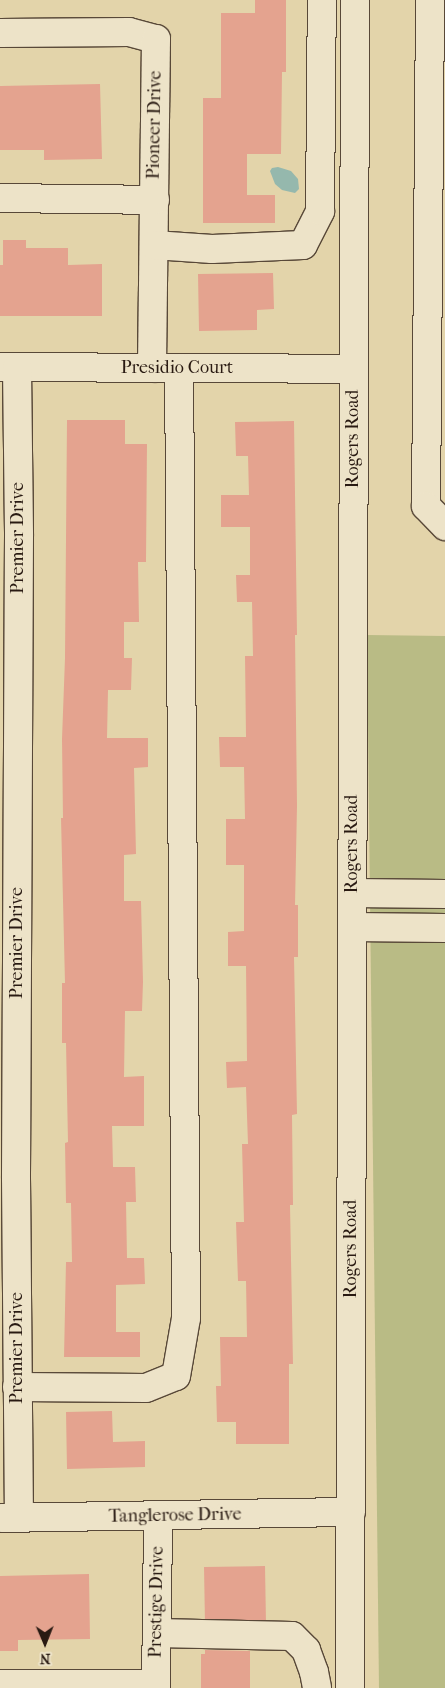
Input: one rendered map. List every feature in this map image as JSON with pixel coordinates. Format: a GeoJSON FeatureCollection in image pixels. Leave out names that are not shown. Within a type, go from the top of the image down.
{"type":"FeatureCollection","features":[{"type":"Feature","properties":{"kind":"street"},"geometry":{"type":"LineString","coordinates":[[154,245],[212,249],[303,245],[320,211],[322,0]]}},
{"type":"Feature","properties":{"kind":"street","name":"Rogers Road"},"geometry":{"type":"LineString","coordinates":[[350,1688],[355,0]]}},
{"type":"Feature","properties":{"kind":"street"},"geometry":{"type":"LineString","coordinates":[[430,0],[426,506],[445,526]]}},
{"type":"Feature","properties":{"kind":"street","name":"Pioneer Drive"},"geometry":{"type":"LineString","coordinates":[[0,32],[129,32],[156,39],[152,368]]}},
{"type":"Feature","properties":{"kind":"street"},"geometry":{"type":"LineString","coordinates":[[0,198],[154,200]]}},
{"type":"Feature","properties":{"kind":"street","name":"Presidio Court"},"geometry":{"type":"LineString","coordinates":[[8,367],[354,369]]}},
{"type":"Feature","properties":{"kind":"street","name":"Premier Drive"},"geometry":{"type":"LineString","coordinates":[[8,367],[10,536],[8,1338],[17,1387],[10,1518]]}},
{"type":"Feature","properties":{"kind":"street"},"geometry":{"type":"LineString","coordinates":[[17,1387],[146,1388],[176,1376],[186,1318],[179,368]]}},
{"type":"Feature","properties":{"kind":"street"},"geometry":{"type":"LineString","coordinates":[[352,893],[445,894]]}},
{"type":"Feature","properties":{"kind":"street"},"geometry":{"type":"LineString","coordinates":[[352,928],[445,928]]}},
{"type":"Feature","properties":{"kind":"street","name":"Tanglerose Drive"},"geometry":{"type":"LineString","coordinates":[[10,1518],[351,1512]]}},
{"type":"Feature","properties":{"kind":"street","name":"Prestige Drive"},"geometry":{"type":"LineString","coordinates":[[156,1686],[158,1516]]}},
{"type":"Feature","properties":{"kind":"street"},"geometry":{"type":"LineString","coordinates":[[157,1634],[292,1636],[306,1650],[314,1672],[317,1688]]}},
{"type":"Feature","properties":{"kind":"street"},"geometry":{"type":"LineString","coordinates":[[0,1684],[156,1686]]}},
{"type":"Feature","properties":{"kind":"green space"},"geometry":{"type":"Polygon","coordinates":[[[367,635],[445,636],[445,1688],[379,1688],[367,635]]]}},
{"type":"Feature","properties":{"kind":"water"},"geometry":{"type":"Polygon","coordinates":[[[278,167],[291,171],[298,179],[299,189],[295,193],[282,190],[275,184],[270,171],[272,168],[278,167]]]}},
{"type":"Feature","properties":{"kind":"building"},"geometry":{"type":"Polygon","coordinates":[[[255,0],[286,0],[286,72],[282,72],[281,154],[247,154],[247,195],[275,195],[275,223],[203,223],[203,98],[221,98],[221,13],[255,13],[255,0]]]}},
{"type":"Feature","properties":{"kind":"building"},"geometry":{"type":"Polygon","coordinates":[[[100,84],[102,159],[44,160],[44,150],[0,150],[0,86],[100,84]]]}},
{"type":"Feature","properties":{"kind":"building"},"geometry":{"type":"Polygon","coordinates":[[[3,240],[26,240],[26,248],[68,248],[68,265],[102,264],[102,316],[0,316],[0,265],[3,265],[3,240]]]}},
{"type":"Feature","properties":{"kind":"building"},"geometry":{"type":"Polygon","coordinates":[[[273,273],[274,309],[257,310],[257,330],[199,331],[198,274],[273,273]]]}},
{"type":"Feature","properties":{"kind":"building"},"geometry":{"type":"Polygon","coordinates":[[[67,420],[125,420],[125,444],[147,444],[146,562],[138,562],[139,622],[124,622],[124,658],[132,658],[131,690],[108,690],[107,738],[148,738],[148,767],[134,768],[136,854],[124,855],[124,901],[141,901],[143,982],[142,1011],[125,1011],[124,1077],[144,1076],[144,1126],[112,1126],[113,1167],[135,1167],[136,1202],[126,1202],[127,1258],[144,1258],[145,1284],[116,1285],[116,1332],[140,1332],[140,1357],[64,1357],[66,1262],[72,1262],[71,1203],[66,1203],[65,1143],[68,1142],[66,1043],[62,1043],[62,983],[65,983],[61,818],[63,818],[62,739],[65,658],[67,420]]]}},
{"type":"Feature","properties":{"kind":"building"},"geometry":{"type":"Polygon","coordinates":[[[294,421],[297,635],[295,635],[297,806],[295,905],[298,905],[298,957],[294,957],[297,1114],[292,1115],[293,1205],[290,1205],[293,1364],[289,1364],[289,1444],[236,1444],[236,1422],[217,1422],[216,1386],[221,1386],[220,1337],[247,1337],[246,1281],[238,1281],[236,1222],[244,1222],[242,1144],[248,1144],[246,1087],[227,1088],[226,1062],[247,1061],[246,966],[228,966],[228,932],[244,931],[244,865],[226,865],[226,819],[245,819],[244,767],[220,767],[219,737],[246,737],[245,656],[253,656],[252,602],[237,602],[236,575],[250,575],[250,527],[221,527],[221,495],[249,495],[248,456],[236,456],[235,422],[294,421]]]}},
{"type":"Feature","properties":{"kind":"building"},"geometry":{"type":"Polygon","coordinates":[[[112,1411],[113,1442],[145,1441],[145,1467],[67,1469],[66,1412],[112,1411]]]}},
{"type":"Feature","properties":{"kind":"building"},"geometry":{"type":"Polygon","coordinates":[[[265,1566],[266,1620],[205,1621],[204,1567],[265,1566]]]}},
{"type":"Feature","properties":{"kind":"building"},"geometry":{"type":"Polygon","coordinates":[[[89,1574],[90,1639],[18,1640],[18,1651],[0,1651],[0,1576],[89,1574]]]}},
{"type":"Feature","properties":{"kind":"building"},"geometry":{"type":"Polygon","coordinates":[[[205,1650],[250,1651],[250,1688],[201,1688],[201,1654],[205,1654],[205,1650]]]}}]}
